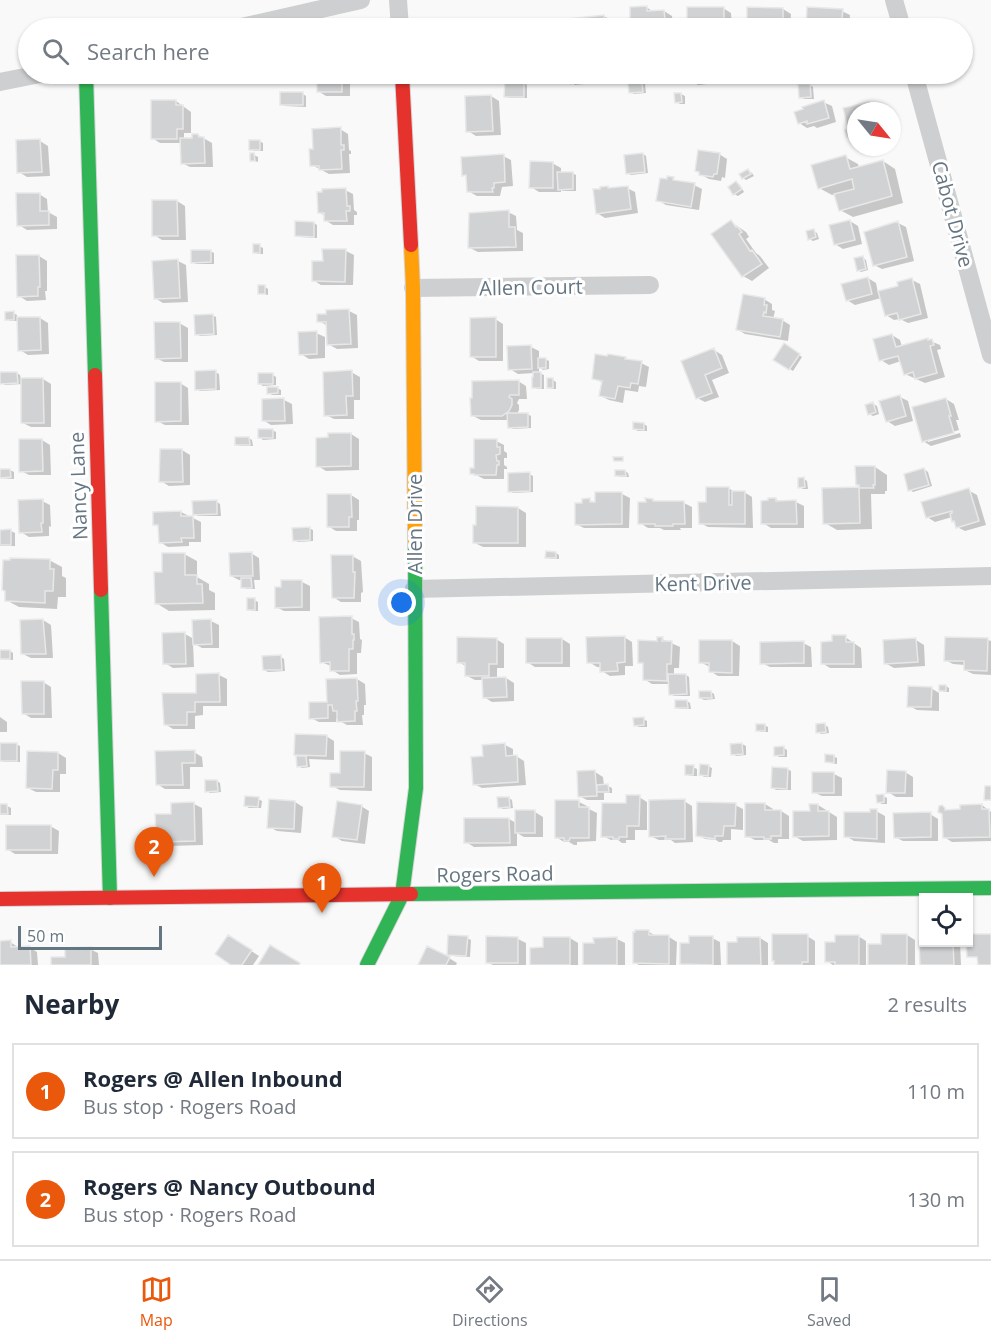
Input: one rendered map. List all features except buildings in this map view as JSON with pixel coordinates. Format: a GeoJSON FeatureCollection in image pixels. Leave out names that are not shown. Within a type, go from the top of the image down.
{"type":"FeatureCollection","features":[{"type":"Feature","properties":{"kind":"street"},"geometry":{"type":"LineString","coordinates":[[281,18],[361,0]]}},
{"type":"Feature","properties":{"kind":"street"},"geometry":{"type":"LineString","coordinates":[[398,0],[399,18]]}},
{"type":"Feature","properties":{"kind":"street"},"geometry":{"type":"LineString","coordinates":[[894,0],[899,18]]}},
{"type":"Feature","properties":{"kind":"street"},"geometry":{"type":"LineString","coordinates":[[0,82],[18,78]]}},
{"type":"Feature","properties":{"kind":"street","name":"Nancy Lane"},"geometry":{"type":"LineString","coordinates":[[86,84],[110,898]]}},
{"type":"Feature","properties":{"kind":"street","name":"Allen Drive"},"geometry":{"type":"LineString","coordinates":[[367,965],[402,895],[416,788],[413,288],[403,84]]}},
{"type":"Feature","properties":{"kind":"street","name":"Cabot Drive"},"geometry":{"type":"LineString","coordinates":[[917,84],[991,355]]}},
{"type":"Feature","properties":{"kind":"street","name":"Allen Court"},"geometry":{"type":"LineString","coordinates":[[413,288],[650,285]]}},
{"type":"Feature","properties":{"kind":"street","name":"Kent Drive"},"geometry":{"type":"LineString","coordinates":[[414,589],[991,576]]}},
{"type":"Feature","properties":{"kind":"street","name":"Rogers Road"},"geometry":{"type":"LineString","coordinates":[[0,899],[991,888]]}},
{"type":"Feature","properties":{"kind":"traffic: fast"},"geometry":{"type":"LineString","coordinates":[[86,84],[95,375]]}},
{"type":"Feature","properties":{"kind":"traffic: fast"},"geometry":{"type":"LineString","coordinates":[[367,965],[402,895],[416,788],[415,543]]}},
{"type":"Feature","properties":{"kind":"traffic: fast"},"geometry":{"type":"LineString","coordinates":[[101,590],[110,898]]}},
{"type":"Feature","properties":{"kind":"traffic: fast"},"geometry":{"type":"LineString","coordinates":[[411,894],[991,888]]}},
{"type":"Feature","properties":{"kind":"traffic: slow"},"geometry":{"type":"LineString","coordinates":[[411,245],[415,543]]}},
{"type":"Feature","properties":{"kind":"traffic: jam"},"geometry":{"type":"LineString","coordinates":[[403,84],[411,245]]}},
{"type":"Feature","properties":{"kind":"traffic: jam"},"geometry":{"type":"LineString","coordinates":[[95,375],[101,590]]}},
{"type":"Feature","properties":{"kind":"traffic: jam"},"geometry":{"type":"LineString","coordinates":[[0,899],[411,894]]}},
{"type":"Feature","properties":{"kind":"place","name":"Rogers @ Nancy Outbound"},"geometry":{"type":"Point","coordinates":[154,877]}},
{"type":"Feature","properties":{"kind":"place","name":"Rogers @ Allen Inbound"},"geometry":{"type":"Point","coordinates":[322,913]}}]}
